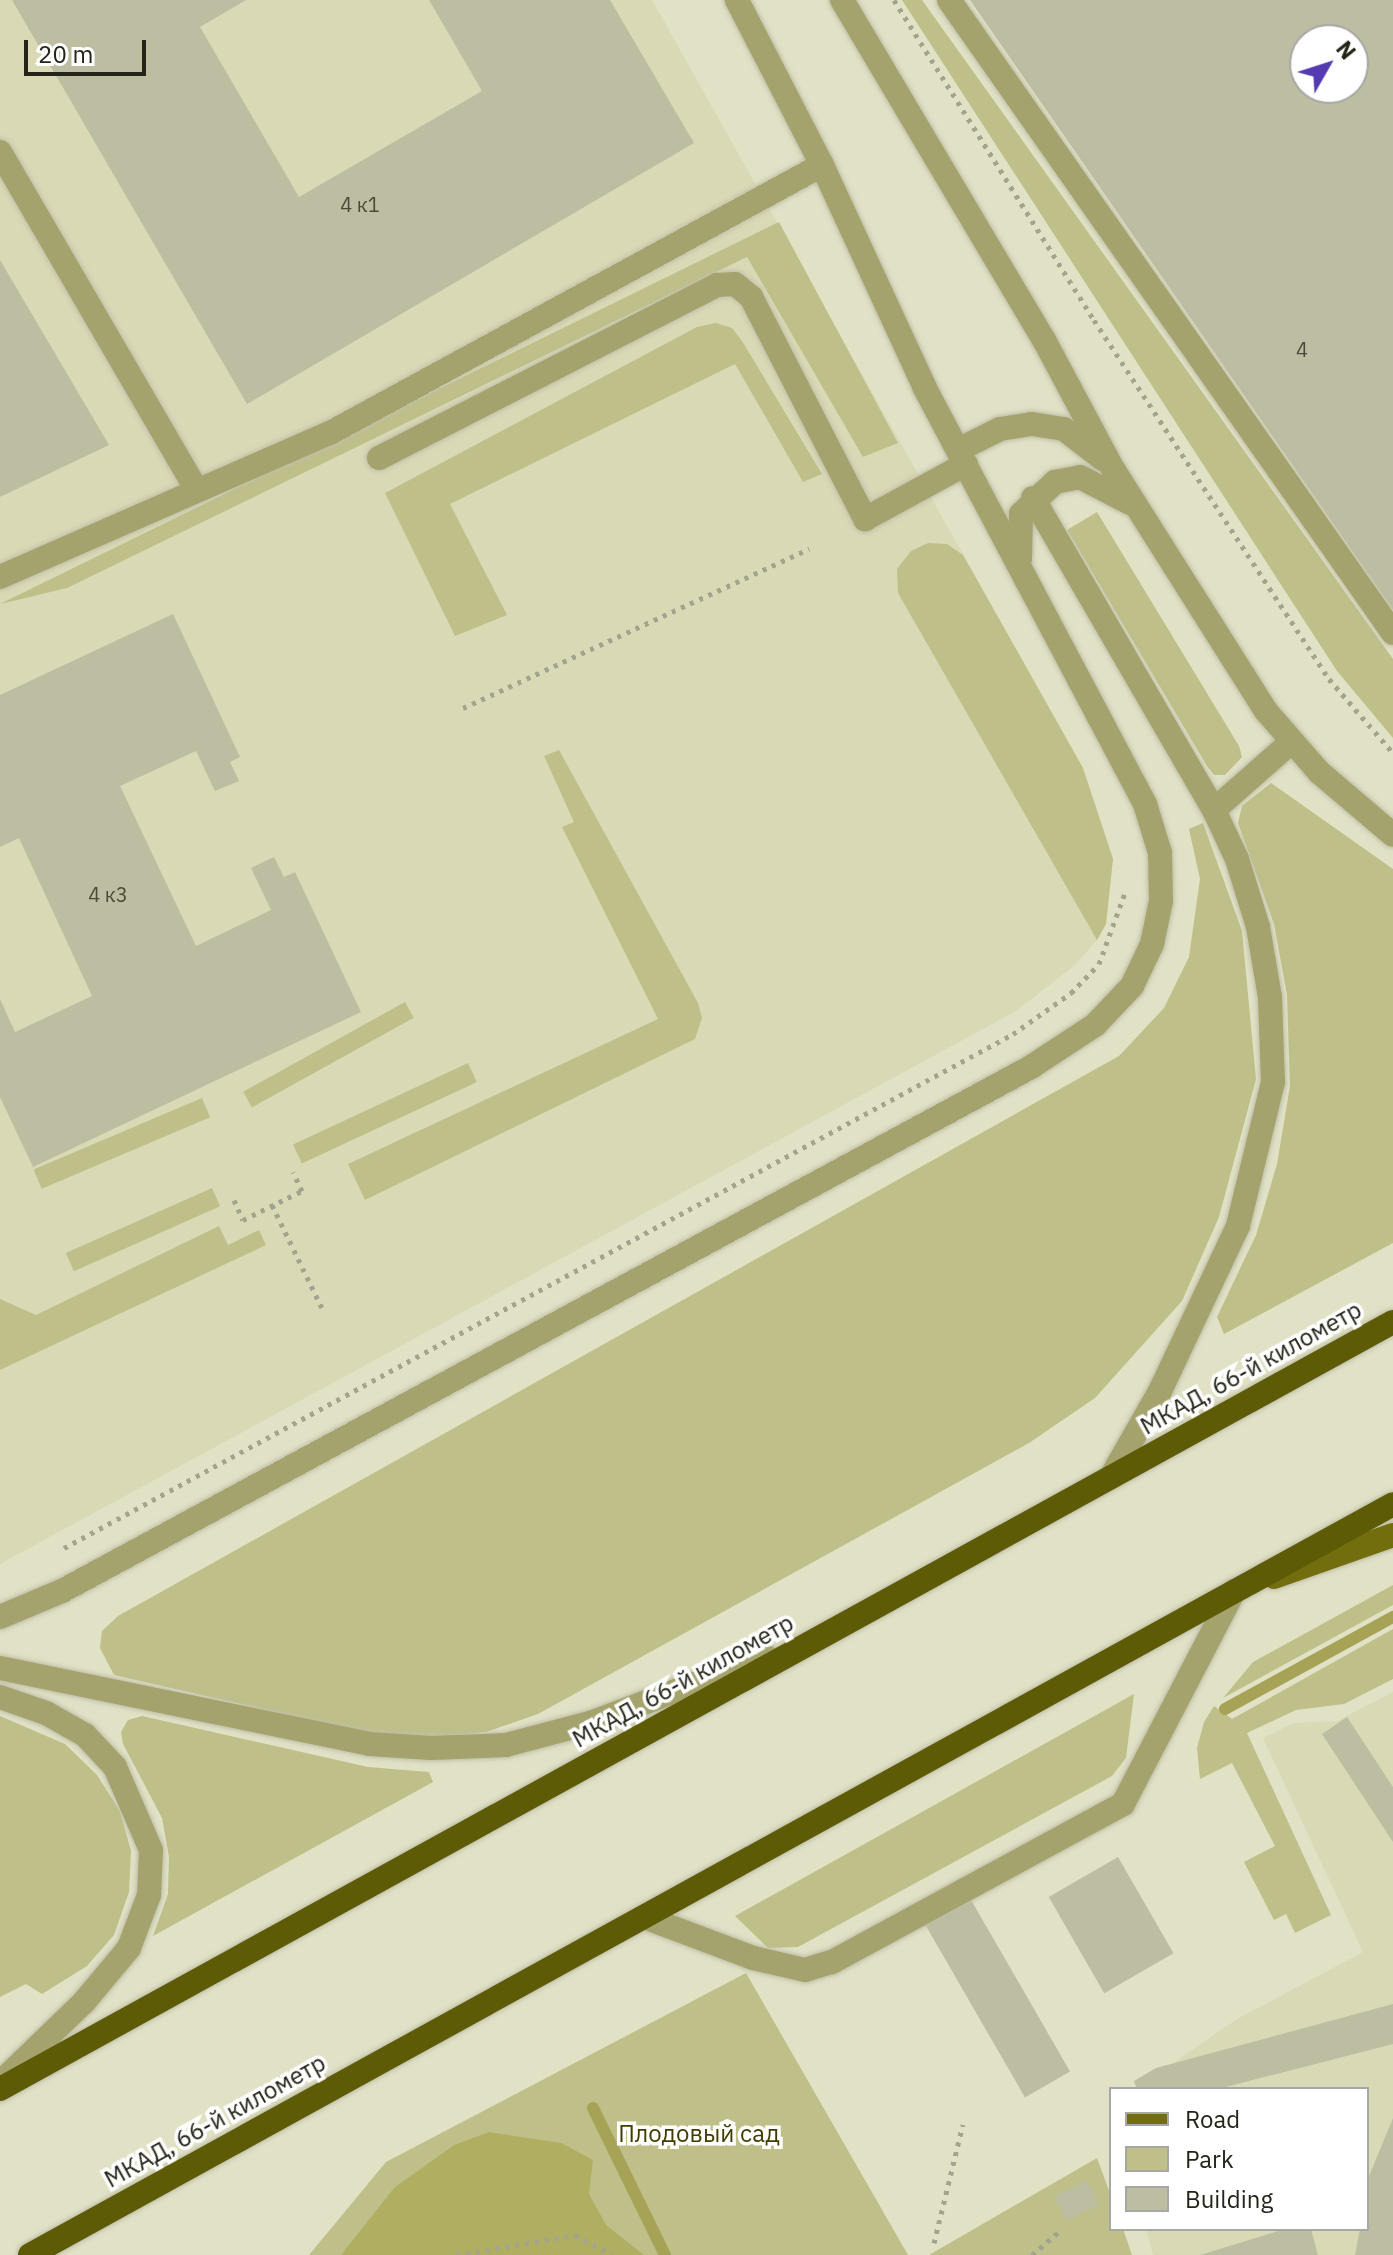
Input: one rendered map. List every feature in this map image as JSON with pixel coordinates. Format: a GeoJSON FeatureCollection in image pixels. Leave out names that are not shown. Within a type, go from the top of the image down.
{"type":"FeatureCollection","features":[{"type":"Feature","properties":{"kind":"highway","name":"МКАД, 66-й километр"},"geometry":{"type":"LineString","coordinates":[[0,2086],[1393,1322]]}},
{"type":"Feature","properties":{"kind":"highway","name":"МКАД, 66-й километр"},"geometry":{"type":"LineString","coordinates":[[30,2255],[1393,1504]]}},
{"type":"Feature","properties":{"kind":"main road"},"geometry":{"type":"LineString","coordinates":[[1234,1591],[1393,1535]]}},
{"type":"Feature","properties":{"kind":"street"},"geometry":{"type":"LineString","coordinates":[[0,1617],[76,1584],[1031,1067],[1095,1025],[1132,986],[1152,944],[1161,901],[1160,853],[1145,804],[962,457],[822,165],[737,0]]}},
{"type":"Feature","properties":{"kind":"street"},"geometry":{"type":"LineString","coordinates":[[842,0],[1044,340],[1113,469],[1290,743],[1393,835]]}},
{"type":"Feature","properties":{"kind":"street"},"geometry":{"type":"LineString","coordinates":[[949,0],[1393,633]]}},
{"type":"Feature","properties":{"kind":"street"},"geometry":{"type":"LineString","coordinates":[[0,152],[195,487]]}},
{"type":"Feature","properties":{"kind":"street"},"geometry":{"type":"LineString","coordinates":[[0,577],[195,487],[330,433],[822,165]]}},
{"type":"Feature","properties":{"kind":"street"},"geometry":{"type":"LineString","coordinates":[[379,458],[717,285],[735,284],[751,297],[865,519],[1000,429],[1032,424],[1064,429],[1113,469]]}},
{"type":"Feature","properties":{"kind":"street"},"geometry":{"type":"LineString","coordinates":[[1021,570],[1021,514],[1033,498],[1055,482],[1080,477],[1136,507]]}},
{"type":"Feature","properties":{"kind":"street"},"geometry":{"type":"LineString","coordinates":[[1033,498],[1214,810],[1237,859],[1258,927],[1270,997],[1273,1082],[1238,1226],[1160,1391],[1111,1477]]}},
{"type":"Feature","properties":{"kind":"street"},"geometry":{"type":"LineString","coordinates":[[1214,810],[1290,743]]}},
{"type":"Feature","properties":{"kind":"street"},"geometry":{"type":"LineString","coordinates":[[644,1917],[753,1958],[805,1970],[832,1962],[1123,1804],[1234,1591]]}},
{"type":"Feature","properties":{"kind":"street"},"geometry":{"type":"LineString","coordinates":[[0,1668],[370,1744],[506,1745],[593,1722],[720,1677],[856,1618]]}},
{"type":"Feature","properties":{"kind":"street"},"geometry":{"type":"LineString","coordinates":[[0,1697],[46,1713],[85,1735],[115,1767],[151,1850],[149,1895],[129,1948],[84,2002],[0,2086]]}},
{"type":"Feature","properties":{"kind":"path"},"geometry":{"type":"LineString","coordinates":[[894,0],[1094,320],[1329,679],[1393,753]]}},
{"type":"Feature","properties":{"kind":"path"},"geometry":{"type":"LineString","coordinates":[[463,708],[809,549]]}},
{"type":"Feature","properties":{"kind":"path"},"geometry":{"type":"LineString","coordinates":[[55,1553],[1013,1034],[1071,993],[1099,964],[1115,930],[1126,879]]}},
{"type":"Feature","properties":{"kind":"path"},"geometry":{"type":"LineString","coordinates":[[234,1200],[243,1220],[302,1191],[293,1172]]}},
{"type":"Feature","properties":{"kind":"path"},"geometry":{"type":"LineString","coordinates":[[272,1205],[322,1308]]}},
{"type":"Feature","properties":{"kind":"path"},"geometry":{"type":"LineString","coordinates":[[934,2243],[963,2124]]}},
{"type":"Feature","properties":{"kind":"path"},"geometry":{"type":"LineString","coordinates":[[1032,2255],[1058,2232]]}},
{"type":"Feature","properties":{"kind":"path"},"geometry":{"type":"LineString","coordinates":[[456,2255],[575,2235],[612,2255]]}},
{"type":"Feature","properties":{"kind":"shaded area"},"geometry":{"type":"Polygon","coordinates":[[[0,0],[652,0],[1083,768],[1113,859],[1106,924],[1097,940],[1075,965],[1016,1011],[0,1564],[0,0]]]}},
{"type":"Feature","properties":{"kind":"shaded area"},"geometry":{"type":"Polygon","coordinates":[[[1393,1692],[1393,2220],[1387,2255],[1153,2255],[1147,2231],[1369,2231],[1369,2087],[1146,2087],[1144,2083],[1237,2019],[1363,1952],[1263,1738],[1294,1723],[1337,1721],[1393,1692]]]}},
{"type":"Feature","properties":{"kind":"shaded area"},"geometry":{"type":"Polygon","coordinates":[[[489,2132],[561,2143],[593,2160],[589,2194],[606,2225],[644,2255],[341,2255],[394,2188],[454,2145],[489,2132]]]}},
{"type":"Feature","properties":{"kind":"green space"},"geometry":{"type":"Polygon","coordinates":[[[902,0],[922,0],[1393,659],[1393,738],[1337,671],[902,0]]]}},
{"type":"Feature","properties":{"kind":"green space"},"geometry":{"type":"Polygon","coordinates":[[[779,222],[898,443],[863,457],[747,257],[67,588],[0,604],[779,222]]]}},
{"type":"Feature","properties":{"kind":"green space"},"geometry":{"type":"Polygon","coordinates":[[[716,323],[732,328],[742,341],[822,474],[803,482],[735,364],[450,504],[507,615],[455,636],[385,493],[697,327],[716,323]]]}},
{"type":"Feature","properties":{"kind":"green space"},"geometry":{"type":"Polygon","coordinates":[[[1097,512],[1239,746],[1242,757],[1225,775],[1214,775],[1207,766],[1067,530],[1097,512]]]}},
{"type":"Feature","properties":{"kind":"green space"},"geometry":{"type":"Polygon","coordinates":[[[928,543],[947,544],[963,555],[1083,768],[1113,859],[1106,924],[1097,940],[898,593],[897,569],[911,551],[928,543]]]}},
{"type":"Feature","properties":{"kind":"green space"},"geometry":{"type":"Polygon","coordinates":[[[559,750],[698,1003],[702,1018],[695,1039],[365,1200],[348,1164],[658,1019],[562,827],[574,822],[544,756],[559,750]]]}},
{"type":"Feature","properties":{"kind":"green space"},"geometry":{"type":"Polygon","coordinates":[[[1271,783],[1393,869],[1393,1243],[1224,1334],[1217,1317],[1256,1235],[1277,1164],[1290,1086],[1287,995],[1274,924],[1238,823],[1242,806],[1271,783]]]}},
{"type":"Feature","properties":{"kind":"green space"},"geometry":{"type":"Polygon","coordinates":[[[1203,823],[1242,931],[1256,1079],[1219,1217],[1182,1301],[1095,1398],[1029,1443],[538,1714],[486,1732],[431,1738],[372,1734],[114,1675],[100,1648],[102,1631],[118,1616],[1119,1056],[1164,1008],[1189,957],[1200,879],[1189,829],[1203,823]]]}},
{"type":"Feature","properties":{"kind":"green space"},"geometry":{"type":"Polygon","coordinates":[[[405,1002],[414,1018],[252,1107],[243,1092],[405,1002]]]}},
{"type":"Feature","properties":{"kind":"green space"},"geometry":{"type":"Polygon","coordinates":[[[468,1063],[477,1082],[302,1164],[293,1145],[468,1063]]]}},
{"type":"Feature","properties":{"kind":"green space"},"geometry":{"type":"Polygon","coordinates":[[[202,1098],[210,1117],[42,1189],[34,1170],[202,1098]]]}},
{"type":"Feature","properties":{"kind":"green space"},"geometry":{"type":"Polygon","coordinates":[[[212,1188],[220,1206],[74,1271],[66,1253],[212,1188]]]}},
{"type":"Feature","properties":{"kind":"green space"},"geometry":{"type":"Polygon","coordinates":[[[219,1226],[228,1245],[259,1230],[266,1245],[0,1370],[0,1299],[36,1315],[219,1226]]]}},
{"type":"Feature","properties":{"kind":"green space"},"geometry":{"type":"Polygon","coordinates":[[[1393,1585],[1393,1605],[1223,1698],[1253,1662],[1393,1585]]]}},
{"type":"Feature","properties":{"kind":"green space"},"geometry":{"type":"Polygon","coordinates":[[[1393,1629],[1393,1679],[1344,1704],[1296,1710],[1247,1733],[1331,1915],[1295,1933],[1286,1914],[1274,1920],[1244,1862],[1275,1846],[1232,1763],[1200,1779],[1197,1748],[1204,1722],[1214,1706],[1232,1719],[1393,1629]]]}},
{"type":"Feature","properties":{"kind":"green space"},"geometry":{"type":"Polygon","coordinates":[[[1134,1694],[1126,1758],[1112,1776],[798,1947],[768,1948],[735,1916],[1134,1694]]]}},
{"type":"Feature","properties":{"kind":"green space"},"geometry":{"type":"Polygon","coordinates":[[[0,1716],[65,1744],[97,1775],[120,1811],[131,1851],[129,1892],[114,1935],[87,1966],[42,1994],[26,1984],[0,1997],[0,1716]]]}},
{"type":"Feature","properties":{"kind":"green space"},"geometry":{"type":"Polygon","coordinates":[[[142,1716],[368,1767],[429,1772],[433,1782],[153,1936],[168,1894],[169,1857],[162,1818],[123,1744],[121,1732],[128,1720],[142,1716]]]}},
{"type":"Feature","properties":{"kind":"green space","name":"Плодовый сад"},"geometry":{"type":"Polygon","coordinates":[[[746,1973],[908,2255],[309,2255],[386,2162],[746,1973]]]}},
{"type":"Feature","properties":{"kind":"green space"},"geometry":{"type":"Polygon","coordinates":[[[1097,2158],[1109,2191],[1109,2231],[1124,2231],[1132,2255],[929,2255],[1097,2158]]]}},
{"type":"Feature","properties":{"kind":"building"},"geometry":{"type":"Polygon","coordinates":[[[12,0],[246,0],[200,27],[299,197],[482,91],[429,0],[610,0],[694,143],[247,404],[12,0]]]}},
{"type":"Feature","properties":{"kind":"building"},"geometry":{"type":"Polygon","coordinates":[[[970,0],[1393,0],[1393,610],[970,0]]]}},
{"type":"Feature","properties":{"kind":"building"},"geometry":{"type":"Polygon","coordinates":[[[0,260],[109,445],[0,497],[0,260]]]}},
{"type":"Feature","properties":{"kind":"building"},"geometry":{"type":"Polygon","coordinates":[[[173,614],[240,757],[230,762],[239,781],[215,791],[196,751],[120,786],[196,946],[271,910],[251,868],[274,857],[284,877],[295,872],[361,1012],[33,1167],[0,1097],[0,999],[15,1032],[92,996],[19,838],[0,847],[0,695],[173,614]]]}},
{"type":"Feature","properties":{"kind":"building"},"geometry":{"type":"Polygon","coordinates":[[[1347,1717],[1393,1787],[1393,1842],[1322,1734],[1347,1717]]]}},
{"type":"Feature","properties":{"kind":"building"},"geometry":{"type":"Polygon","coordinates":[[[1118,1857],[1174,1953],[1104,1993],[1049,1897],[1118,1857]]]}},
{"type":"Feature","properties":{"kind":"building"},"geometry":{"type":"Polygon","coordinates":[[[967,1893],[1070,2071],[1025,2097],[922,1919],[967,1893]]]}},
{"type":"Feature","properties":{"kind":"building"},"geometry":{"type":"Polygon","coordinates":[[[1393,2004],[1393,2044],[1226,2087],[1136,2087],[1134,2081],[1156,2068],[1393,2004]]]}},
{"type":"Feature","properties":{"kind":"building"},"geometry":{"type":"Polygon","coordinates":[[[1393,2118],[1393,2255],[1355,2255],[1360,2231],[1369,2231],[1369,2176],[1393,2118]]]}},
{"type":"Feature","properties":{"kind":"building"},"geometry":{"type":"Polygon","coordinates":[[[1087,2180],[1099,2204],[1066,2221],[1054,2197],[1087,2180]]]}},
{"type":"Feature","properties":{"kind":"building"},"geometry":{"type":"Polygon","coordinates":[[[1278,2231],[1312,2231],[1318,2255],[1200,2255],[1278,2231]]]}},
{"type":"Feature","properties":{"kind":"waterway"},"geometry":{"type":"LineString","coordinates":[[1225,1709],[1393,1617]]}},
{"type":"Feature","properties":{"kind":"waterway"},"geometry":{"type":"LineString","coordinates":[[593,2108],[665,2255]]}}]}
